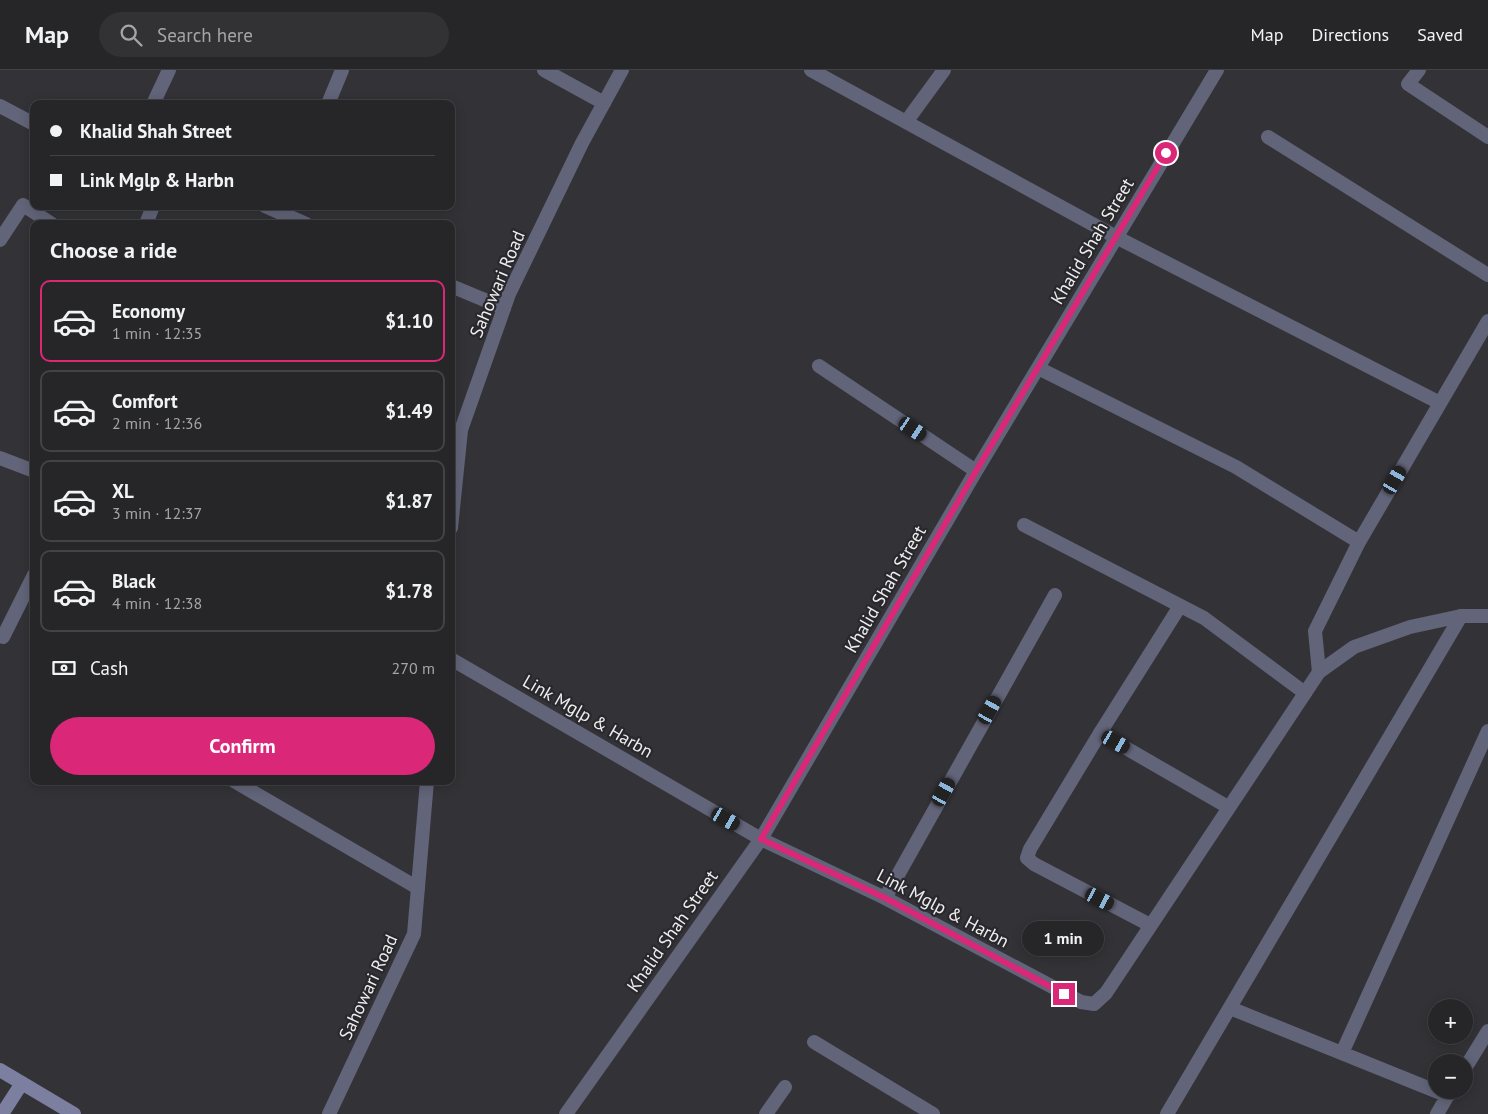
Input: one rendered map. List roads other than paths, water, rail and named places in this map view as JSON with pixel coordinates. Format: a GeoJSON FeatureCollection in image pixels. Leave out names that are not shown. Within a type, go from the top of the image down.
{"type":"FeatureCollection","features":[{"type":"Feature","properties":{"kind":"main road"},"geometry":{"type":"LineString","coordinates":[[0,1070],[74,1114]]}},
{"type":"Feature","properties":{"kind":"main road"},"geometry":{"type":"LineString","coordinates":[[2,1114],[22,1083]]}},
{"type":"Feature","properties":{"kind":"street"},"geometry":{"type":"LineString","coordinates":[[155,100],[168,70]]}},
{"type":"Feature","properties":{"kind":"street"},"geometry":{"type":"LineString","coordinates":[[330,100],[342,70]]}},
{"type":"Feature","properties":{"kind":"street"},"geometry":{"type":"LineString","coordinates":[[544,70],[604,103]]}},
{"type":"Feature","properties":{"kind":"street","name":"Sahowari Road"},"geometry":{"type":"LineString","coordinates":[[455,454],[461,430],[509,294],[582,143],[622,70]]}},
{"type":"Feature","properties":{"kind":"street"},"geometry":{"type":"LineString","coordinates":[[811,70],[826,74],[906,122],[1116,237],[1440,403]]}},
{"type":"Feature","properties":{"kind":"street"},"geometry":{"type":"LineString","coordinates":[[906,122],[944,70]]}},
{"type":"Feature","properties":{"kind":"street","name":"Khalid Shah Street"},"geometry":{"type":"LineString","coordinates":[[566,1114],[761,839],[976,471],[1216,70]]}},
{"type":"Feature","properties":{"kind":"street"},"geometry":{"type":"LineString","coordinates":[[1419,70],[1408,84],[1488,137]]}},
{"type":"Feature","properties":{"kind":"street"},"geometry":{"type":"LineString","coordinates":[[0,106],[30,122]]}},
{"type":"Feature","properties":{"kind":"street"},"geometry":{"type":"LineString","coordinates":[[1268,137],[1488,275]]}},
{"type":"Feature","properties":{"kind":"street"},"geometry":{"type":"LineString","coordinates":[[0,240],[23,205],[30,210]]}},
{"type":"Feature","properties":{"kind":"street"},"geometry":{"type":"LineString","coordinates":[[31,210],[46,220]]}},
{"type":"Feature","properties":{"kind":"street"},"geometry":{"type":"LineString","coordinates":[[284,210],[300,220]]}},
{"type":"Feature","properties":{"kind":"street"},"geometry":{"type":"LineString","coordinates":[[455,288],[504,308]]}},
{"type":"Feature","properties":{"kind":"street"},"geometry":{"type":"LineString","coordinates":[[1319,672],[1315,631],[1359,542],[1488,321]]}},
{"type":"Feature","properties":{"kind":"street"},"geometry":{"type":"LineString","coordinates":[[819,366],[976,471]]}},
{"type":"Feature","properties":{"kind":"street"},"geometry":{"type":"LineString","coordinates":[[1038,368],[1236,467],[1359,542]]}},
{"type":"Feature","properties":{"kind":"street"},"geometry":{"type":"LineString","coordinates":[[0,458],[30,469]]}},
{"type":"Feature","properties":{"kind":"street"},"geometry":{"type":"LineString","coordinates":[[1024,525],[1204,618],[1304,693]]}},
{"type":"Feature","properties":{"kind":"street"},"geometry":{"type":"LineString","coordinates":[[3,637],[30,583]]}},
{"type":"Feature","properties":{"kind":"street"},"geometry":{"type":"LineString","coordinates":[[885,898],[1055,595]]}},
{"type":"Feature","properties":{"kind":"street"},"geometry":{"type":"LineString","coordinates":[[1150,925],[1034,864],[1027,858],[1030,849],[1100,733],[1180,606]]}},
{"type":"Feature","properties":{"kind":"street"},"geometry":{"type":"LineString","coordinates":[[1167,1114],[1461,616]]}},
{"type":"Feature","properties":{"kind":"street","name":"Link Mglp & Harbn"},"geometry":{"type":"LineString","coordinates":[[455,661],[761,839],[885,898],[1080,1002],[1094,1004],[1106,993],[1319,672],[1354,647],[1410,627],[1461,616],[1488,616]]}},
{"type":"Feature","properties":{"kind":"street"},"geometry":{"type":"LineString","coordinates":[[1342,1053],[1488,731]]}},
{"type":"Feature","properties":{"kind":"street"},"geometry":{"type":"LineString","coordinates":[[1100,733],[1228,807]]}},
{"type":"Feature","properties":{"kind":"street"},"geometry":{"type":"LineString","coordinates":[[241,785],[418,888]]}},
{"type":"Feature","properties":{"kind":"street","name":"Sahowari Road"},"geometry":{"type":"LineString","coordinates":[[329,1114],[414,934],[427,785]]}},
{"type":"Feature","properties":{"kind":"street"},"geometry":{"type":"LineString","coordinates":[[1230,1008],[1428,1085]]}},
{"type":"Feature","properties":{"kind":"street"},"geometry":{"type":"LineString","coordinates":[[1473,1055],[1488,1031]]}},
{"type":"Feature","properties":{"kind":"street"},"geometry":{"type":"LineString","coordinates":[[814,1042],[933,1114]]}},
{"type":"Feature","properties":{"kind":"street"},"geometry":{"type":"LineString","coordinates":[[766,1114],[785,1087]]}},
{"type":"Feature","properties":{"kind":"street"},"geometry":{"type":"LineString","coordinates":[[1437,1114],[1446,1099]]}}]}
